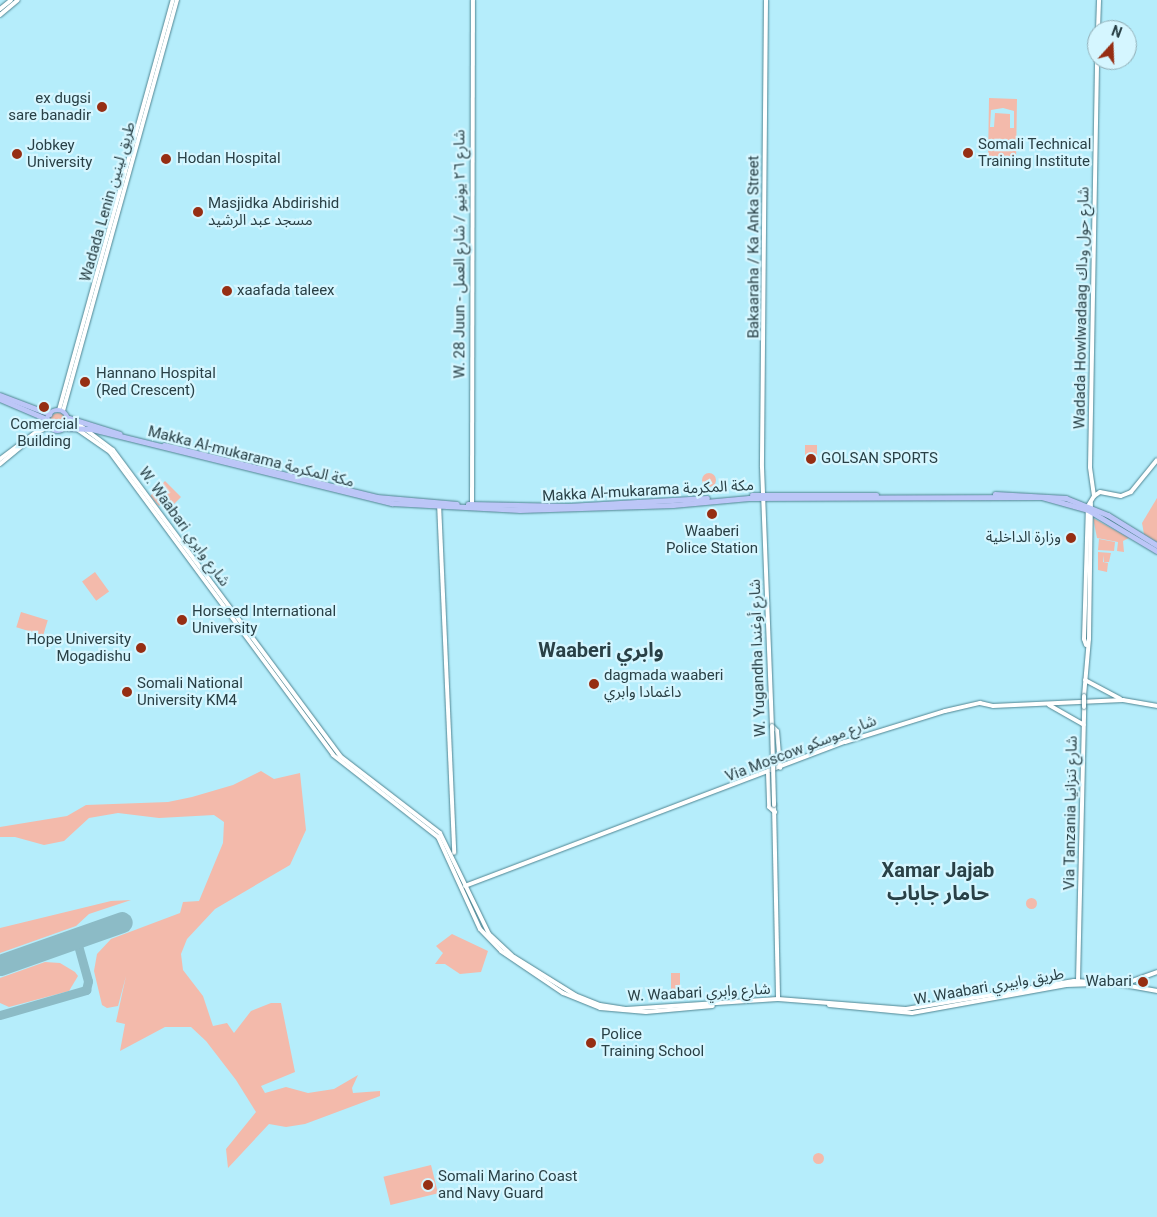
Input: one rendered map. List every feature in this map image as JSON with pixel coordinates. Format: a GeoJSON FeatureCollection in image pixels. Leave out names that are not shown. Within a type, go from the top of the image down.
{"type":"FeatureCollection","features":[{"type":"Feature","properties":{"kind":"highway"},"geometry":{"type":"LineString","coordinates":[[0,395],[48,421]]}},
{"type":"Feature","properties":{"kind":"highway"},"geometry":{"type":"LineString","coordinates":[[0,399],[48,421]]}},
{"type":"Feature","properties":{"kind":"highway"},"geometry":{"type":"LineString","coordinates":[[48,421],[61,411],[70,418],[66,428]]}},
{"type":"Feature","properties":{"kind":"highway","name":"Makka Al-mukarama مكة المكرمة"},"geometry":{"type":"LineString","coordinates":[[70,418],[353,492],[390,500],[439,505]]}},
{"type":"Feature","properties":{"kind":"highway","name":"Makka Al-mukarama مكة المكرمة"},"geometry":{"type":"LineString","coordinates":[[48,421],[56,432],[72,427],[85,428],[369,500],[472,506],[568,506],[764,496],[1030,494],[1060,497],[1090,508],[1134,534]]}},
{"type":"Feature","properties":{"kind":"highway"},"geometry":{"type":"LineString","coordinates":[[1134,534],[1157,545]]}},
{"type":"Feature","properties":{"kind":"highway"},"geometry":{"type":"LineString","coordinates":[[1134,534],[1157,551]]}},
{"type":"Feature","properties":{"kind":"main road"},"geometry":{"type":"LineString","coordinates":[[0,9],[11,0]]}},
{"type":"Feature","properties":{"kind":"main road"},"geometry":{"type":"LineString","coordinates":[[0,16],[18,0]]}},
{"type":"Feature","properties":{"kind":"main road"},"geometry":{"type":"LineString","coordinates":[[103,255],[173,0]]}},
{"type":"Feature","properties":{"kind":"main road","name":"Wadada Lenin طريق لينين"},"geometry":{"type":"LineString","coordinates":[[61,411],[103,255],[178,0]]}},
{"type":"Feature","properties":{"kind":"main road","name":"W. 28 Juun - شارع ٢٦ يونيو / شارع العمل"},"geometry":{"type":"LineString","coordinates":[[472,506],[473,0]]}},
{"type":"Feature","properties":{"kind":"main road","name":"Bakaaraha / Ka Anka Street"},"geometry":{"type":"LineString","coordinates":[[764,496],[766,0]]}},
{"type":"Feature","properties":{"kind":"main road"},"geometry":{"type":"LineString","coordinates":[[1098,20],[1099,0]]}},
{"type":"Feature","properties":{"kind":"main road","name":"Wadada Howlwadaag شارع حول وداك"},"geometry":{"type":"LineString","coordinates":[[1094,496],[1090,467],[1097,70]]}},
{"type":"Feature","properties":{"kind":"main road","name":"W. Waabari شارع وابري"},"geometry":{"type":"LineString","coordinates":[[70,418],[113,450],[340,756],[434,826],[445,839],[482,926],[503,948],[590,1002],[634,1009],[778,1000],[906,1009],[1078,981],[1124,984]]}},
{"type":"Feature","properties":{"kind":"main road"},"geometry":{"type":"LineString","coordinates":[[0,459],[48,421]]}},
{"type":"Feature","properties":{"kind":"main road"},"geometry":{"type":"LineString","coordinates":[[0,464],[40,431],[48,421]]}},
{"type":"Feature","properties":{"kind":"main road","name":"W. Waabari شارع وابري"},"geometry":{"type":"LineString","coordinates":[[72,427],[92,437],[110,452],[333,755],[429,828],[452,859]]}},
{"type":"Feature","properties":{"kind":"main road"},"geometry":{"type":"LineString","coordinates":[[1094,496],[1100,492],[1121,496],[1132,491],[1157,460]]}},
{"type":"Feature","properties":{"kind":"main road","name":"W. Yugandha شارع أوغندا"},"geometry":{"type":"LineString","coordinates":[[764,496],[772,726],[778,1000]]}},
{"type":"Feature","properties":{"kind":"main road","name":"Via Tanzania شارع تنزانيا"},"geometry":{"type":"LineString","coordinates":[[1078,981],[1090,508],[1094,496]]}},
{"type":"Feature","properties":{"kind":"main road"},"geometry":{"type":"LineString","coordinates":[[439,505],[452,859]]}},
{"type":"Feature","properties":{"kind":"main road"},"geometry":{"type":"LineString","coordinates":[[1085,680],[1123,700]]}},
{"type":"Feature","properties":{"kind":"main road","name":"Via Moscow شارع موسكو"},"geometry":{"type":"LineString","coordinates":[[465,886],[868,734],[974,704],[1047,704],[1123,700],[1157,706]]}},
{"type":"Feature","properties":{"kind":"main road"},"geometry":{"type":"LineString","coordinates":[[1047,704],[1084,725]]}},
{"type":"Feature","properties":{"kind":"main road"},"geometry":{"type":"LineString","coordinates":[[772,726],[778,731],[780,768]]}},
{"type":"Feature","properties":{"kind":"main road"},"geometry":{"type":"LineString","coordinates":[[768,773],[769,807],[774,812]]}},
{"type":"Feature","properties":{"kind":"main road","name":"W. Waabari طريق وابيري"},"geometry":{"type":"LineString","coordinates":[[452,859],[480,929],[516,962],[576,1000],[620,1012],[778,1000],[912,1013],[1066,985],[1124,984]]}},
{"type":"Feature","properties":{"kind":"main road"},"geometry":{"type":"LineString","coordinates":[[1124,984],[1157,972]]}},
{"type":"Feature","properties":{"kind":"main road"},"geometry":{"type":"LineString","coordinates":[[1124,984],[1157,991]]}},
{"type":"Feature","properties":{"kind":"shaded area"},"geometry":{"type":"Polygon","coordinates":[[[989,98],[1017,99],[1016,162],[988,162],[989,98]],[[1003,108],[991,110],[990,127],[994,127],[995,113],[1010,114],[1010,128],[1014,128],[1014,111],[1003,108]]]}},
{"type":"Feature","properties":{"kind":"shaded area"},"geometry":{"type":"Polygon","coordinates":[[[58,413],[66,421],[58,429],[50,421],[58,413]]]}},
{"type":"Feature","properties":{"kind":"shaded area","name":"GOLSAN SPORTS"},"geometry":{"type":"Polygon","coordinates":[[[805,445],[817,445],[817,463],[805,463],[805,445]]]}},
{"type":"Feature","properties":{"kind":"shaded area"},"geometry":{"type":"Polygon","coordinates":[[[709,473],[714,475],[716,480],[714,485],[709,487],[704,485],[702,480],[704,475],[709,473]]]}},
{"type":"Feature","properties":{"kind":"shaded area"},"geometry":{"type":"Polygon","coordinates":[[[165,481],[181,497],[172,506],[165,500],[159,506],[150,496],[165,481]]]}},
{"type":"Feature","properties":{"kind":"shaded area"},"geometry":{"type":"Polygon","coordinates":[[[1157,498],[1157,542],[1144,534],[1142,523],[1157,498]]]}},
{"type":"Feature","properties":{"kind":"shaded area"},"geometry":{"type":"Polygon","coordinates":[[[1093,518],[1129,538],[1123,541],[1124,552],[1117,551],[1118,542],[1097,538],[1093,518]]]}},
{"type":"Feature","properties":{"kind":"shaded area"},"geometry":{"type":"Polygon","coordinates":[[[1099,539],[1115,542],[1114,551],[1098,550],[1099,539]]]}},
{"type":"Feature","properties":{"kind":"shaded area"},"geometry":{"type":"Polygon","coordinates":[[[1098,552],[1111,553],[1109,562],[1104,562],[1104,555],[1103,562],[1108,563],[1107,572],[1098,570],[1098,552]]]}},
{"type":"Feature","properties":{"kind":"shaded area"},"geometry":{"type":"Polygon","coordinates":[[[95,572],[109,591],[96,601],[82,581],[95,572]]]}},
{"type":"Feature","properties":{"kind":"shaded area"},"geometry":{"type":"Polygon","coordinates":[[[21,612],[48,620],[43,635],[16,627],[21,612]]]}},
{"type":"Feature","properties":{"kind":"shaded area"},"geometry":{"type":"Polygon","coordinates":[[[261,771],[274,779],[300,773],[306,830],[290,865],[215,909],[187,939],[181,954],[183,970],[203,996],[213,1026],[227,1023],[234,1033],[251,1011],[271,1003],[281,1003],[295,1072],[261,1086],[265,1093],[286,1087],[308,1093],[334,1089],[358,1075],[352,1088],[353,1093],[380,1091],[380,1096],[305,1124],[286,1127],[269,1124],[228,1168],[226,1149],[256,1112],[236,1080],[206,1041],[191,1027],[165,1027],[120,1051],[125,1024],[116,1022],[126,976],[118,1006],[107,1008],[102,1005],[94,971],[97,954],[111,939],[180,913],[183,902],[199,901],[223,843],[224,822],[214,815],[159,818],[118,813],[89,818],[64,841],[44,845],[15,837],[0,837],[0,827],[67,816],[86,805],[168,802],[192,797],[233,785],[261,771]]]}},
{"type":"Feature","properties":{"kind":"shaded area"},"geometry":{"type":"Polygon","coordinates":[[[1031,897],[1037,903],[1031,909],[1025,903],[1031,897]]]}},
{"type":"Feature","properties":{"kind":"shaded area"},"geometry":{"type":"Polygon","coordinates":[[[131,900],[89,914],[76,926],[0,953],[0,928],[111,901],[131,900]]]}},
{"type":"Feature","properties":{"kind":"shaded area"},"geometry":{"type":"Polygon","coordinates":[[[452,934],[488,951],[481,972],[460,974],[445,964],[435,964],[443,953],[436,946],[452,934]]]}},
{"type":"Feature","properties":{"kind":"shaded area"},"geometry":{"type":"Polygon","coordinates":[[[45,962],[60,963],[75,972],[78,976],[69,991],[9,1007],[0,1003],[0,978],[45,962]]]}},
{"type":"Feature","properties":{"kind":"shaded area"},"geometry":{"type":"Polygon","coordinates":[[[671,973],[680,973],[680,993],[671,993],[671,973]]]}},
{"type":"Feature","properties":{"kind":"shaded area"},"geometry":{"type":"Polygon","coordinates":[[[818,1152],[824,1158],[818,1164],[812,1158],[818,1152]]]}},
{"type":"Feature","properties":{"kind":"shaded area"},"geometry":{"type":"Polygon","coordinates":[[[431,1165],[438,1193],[390,1205],[383,1177],[431,1165]]]}},
{"type":"Feature","properties":{"kind":"taxiway"},"geometry":{"type":"LineString","coordinates":[[0,1015],[86,990],[88,981],[76,938]]}},
{"type":"Feature","properties":{"kind":"runway"},"geometry":{"type":"LineString","coordinates":[[0,965],[122,922]]}},
{"type":"Feature","properties":{"kind":"place","name":"ex dugsi sare banadir"},"geometry":{"type":"Point","coordinates":[102,107]}},
{"type":"Feature","properties":{"kind":"place","name":"Somali Technical Training Institute"},"geometry":{"type":"Point","coordinates":[968,153]}},
{"type":"Feature","properties":{"kind":"place","name":"Jobkey University"},"geometry":{"type":"Point","coordinates":[17,154]}},
{"type":"Feature","properties":{"kind":"place","name":"Hodan Hospital"},"geometry":{"type":"Point","coordinates":[166,159]}},
{"type":"Feature","properties":{"kind":"place","name":"Masjidka Abdirishid مسجد عبد الرشيد"},"geometry":{"type":"Point","coordinates":[198,212]}},
{"type":"Feature","properties":{"kind":"place","name":"xaafada taleex"},"geometry":{"type":"Point","coordinates":[227,291]}},
{"type":"Feature","properties":{"kind":"place","name":"Hannano Hospital (Red Crescent)"},"geometry":{"type":"Point","coordinates":[85,382]}},
{"type":"Feature","properties":{"kind":"place","name":"Comercial Building"},"geometry":{"type":"Point","coordinates":[44,407]}},
{"type":"Feature","properties":{"kind":"place","name":"GOLSAN SPORTS"},"geometry":{"type":"Point","coordinates":[811,459]}},
{"type":"Feature","properties":{"kind":"place","name":"Waaberi Police Station"},"geometry":{"type":"Point","coordinates":[712,514]}},
{"type":"Feature","properties":{"kind":"place","name":"وزارة الداخلية"},"geometry":{"type":"Point","coordinates":[1071,538]}},
{"type":"Feature","properties":{"kind":"place","name":"Horseed International University"},"geometry":{"type":"Point","coordinates":[182,620]}},
{"type":"Feature","properties":{"kind":"place","name":"Hope University Mogadishu"},"geometry":{"type":"Point","coordinates":[141,648]}},
{"type":"Feature","properties":{"kind":"place","name":"dagmada waaberi داغمادا وابري"},"geometry":{"type":"Point","coordinates":[594,684]}},
{"type":"Feature","properties":{"kind":"place","name":"Somali National University KM4"},"geometry":{"type":"Point","coordinates":[127,692]}},
{"type":"Feature","properties":{"kind":"place","name":"Wabari"},"geometry":{"type":"Point","coordinates":[1143,982]}},
{"type":"Feature","properties":{"kind":"place","name":"Police Training School"},"geometry":{"type":"Point","coordinates":[591,1043]}},
{"type":"Feature","properties":{"kind":"place","name":"Somali Marino Coast and Navy Guard"},"geometry":{"type":"Point","coordinates":[428,1185]}},
{"type":"Feature","properties":{"kind":"district","name":"Waaberi وابري"},"geometry":{"type":"Point","coordinates":[601,650]}},
{"type":"Feature","properties":{"kind":"district","name":"Xamar Jajab حامار جاباب"},"geometry":{"type":"Point","coordinates":[938,882]}}]}
